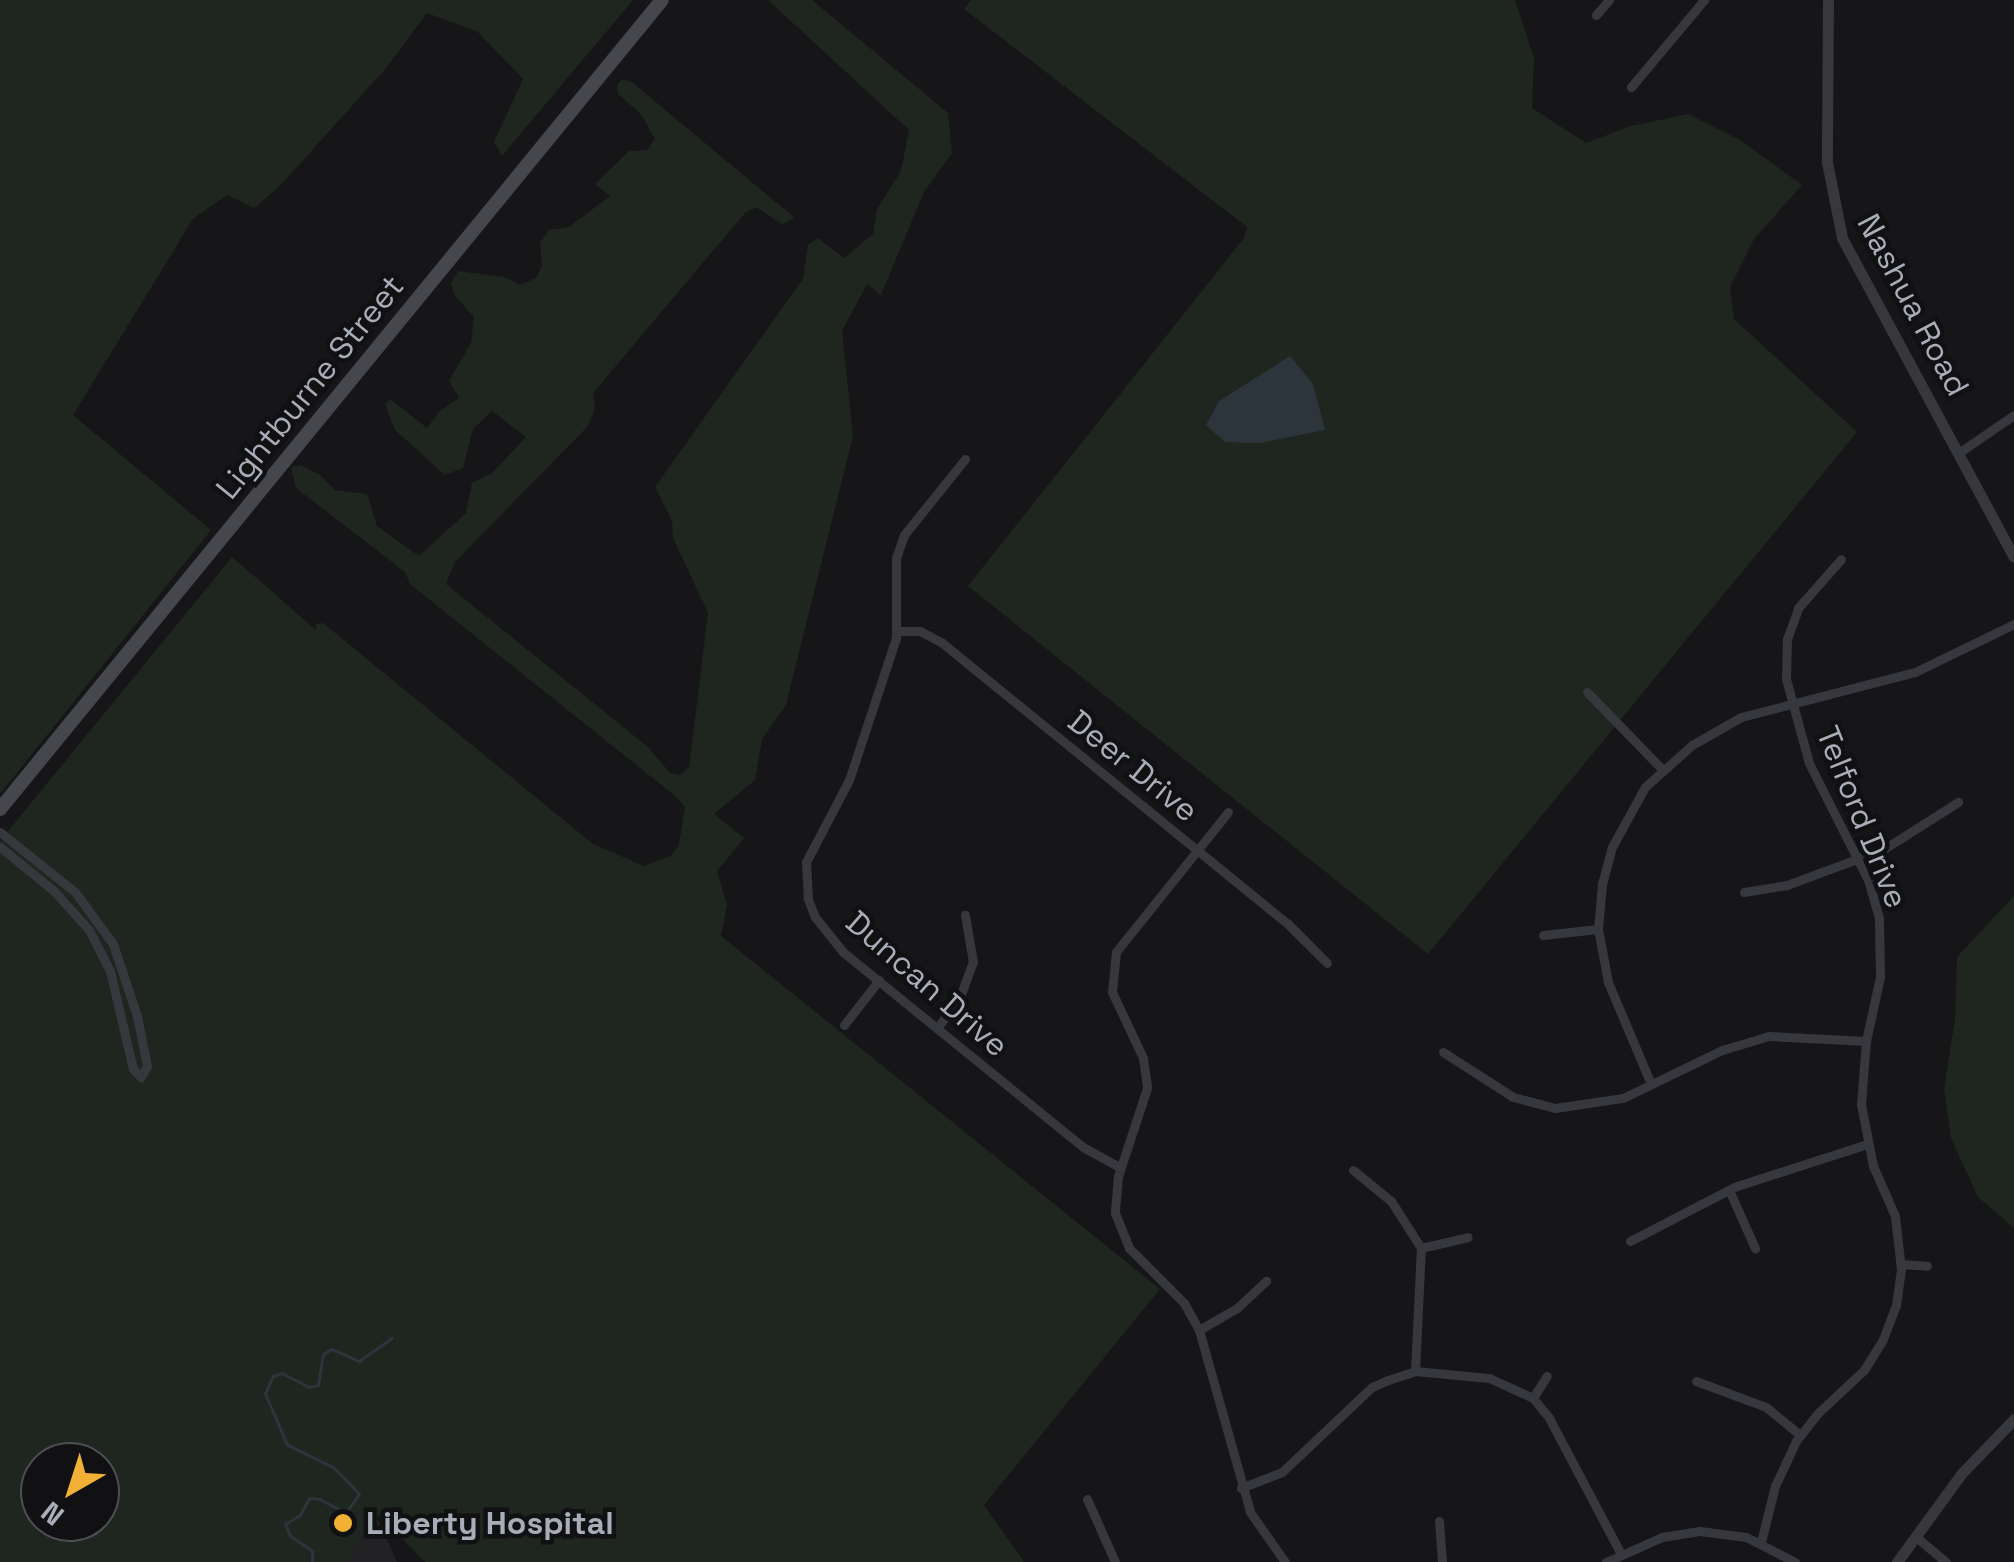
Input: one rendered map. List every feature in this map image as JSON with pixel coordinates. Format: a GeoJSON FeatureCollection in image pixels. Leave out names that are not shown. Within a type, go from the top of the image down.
{"type":"FeatureCollection","features":[{"type":"Feature","properties":{"kind":"main road","name":"Lightburne Street"},"geometry":{"type":"LineString","coordinates":[[0,810],[662,0]]}},
{"type":"Feature","properties":{"kind":"street"},"geometry":{"type":"LineString","coordinates":[[1596,16],[1609,0]]}},
{"type":"Feature","properties":{"kind":"street"},"geometry":{"type":"LineString","coordinates":[[1631,87],[1704,0]]}},
{"type":"Feature","properties":{"kind":"street","name":"Nashua Road"},"geometry":{"type":"LineString","coordinates":[[1828,0],[1827,162],[1834,214],[1845,246],[1960,452],[2014,558]]}},
{"type":"Feature","properties":{"kind":"street"},"geometry":{"type":"LineString","coordinates":[[1960,452],[2014,415]]}},
{"type":"Feature","properties":{"kind":"street","name":"Duncan Drive"},"geometry":{"type":"LineString","coordinates":[[965,459],[904,535],[896,558],[896,631],[856,760],[806,862],[805,882],[815,917],[826,934],[1083,1147],[1121,1168]]}},
{"type":"Feature","properties":{"kind":"street","name":"Telford Drive"},"geometry":{"type":"LineString","coordinates":[[1761,1542],[1782,1468],[1800,1435],[1874,1355],[1896,1305],[1901,1264],[1894,1216],[1867,1144],[1861,1104],[1866,1041],[1880,976],[1881,937],[1874,898],[1809,763],[1791,703],[1785,659],[1791,626],[1804,596],[1841,559]]}},
{"type":"Feature","properties":{"kind":"street"},"geometry":{"type":"LineString","coordinates":[[1651,1084],[1608,982],[1598,929],[1602,884],[1612,847],[1632,806],[1662,770],[1716,730],[1768,708],[1915,672],[2014,624]]}},
{"type":"Feature","properties":{"kind":"street","name":"Deer Drive"},"geometry":{"type":"LineString","coordinates":[[896,631],[920,631],[941,642],[1288,924],[1327,963]]}},
{"type":"Feature","properties":{"kind":"street"},"geometry":{"type":"LineString","coordinates":[[1587,692],[1662,770]]}},
{"type":"Feature","properties":{"kind":"street"},"geometry":{"type":"LineString","coordinates":[[1744,892],[1787,885],[1858,860],[1903,840],[1958,802]]}},
{"type":"Feature","properties":{"kind":"street"},"geometry":{"type":"LineString","coordinates":[[1228,812],[1127,934],[1112,972],[1117,1010],[1143,1058],[1147,1088],[1116,1192],[1120,1234],[1184,1303],[1199,1330],[1241,1488],[1265,1538],[1286,1562]]}},
{"type":"Feature","properties":{"kind":"street"},"geometry":{"type":"LineString","coordinates":[[0,832],[64,882],[100,922],[132,994],[147,1066],[141,1078],[132,1069],[110,971],[89,930],[54,891],[0,847]]}},
{"type":"Feature","properties":{"kind":"street"},"geometry":{"type":"LineString","coordinates":[[937,1028],[960,998],[973,962],[965,915]]}},
{"type":"Feature","properties":{"kind":"street"},"geometry":{"type":"LineString","coordinates":[[89,930],[100,922]]}},
{"type":"Feature","properties":{"kind":"street"},"geometry":{"type":"LineString","coordinates":[[1543,935],[1598,929]]}},
{"type":"Feature","properties":{"kind":"street"},"geometry":{"type":"LineString","coordinates":[[844,1026],[879,980]]}},
{"type":"Feature","properties":{"kind":"street"},"geometry":{"type":"LineString","coordinates":[[1443,1052],[1512,1098],[1540,1106],[1607,1102],[1733,1046],[1769,1036],[1866,1041]]}},
{"type":"Feature","properties":{"kind":"street"},"geometry":{"type":"LineString","coordinates":[[1630,1241],[1729,1190],[1867,1144]]}},
{"type":"Feature","properties":{"kind":"street"},"geometry":{"type":"LineString","coordinates":[[1353,1170],[1390,1201],[1422,1248],[1415,1371]]}},
{"type":"Feature","properties":{"kind":"street"},"geometry":{"type":"LineString","coordinates":[[1729,1190],[1755,1248]]}},
{"type":"Feature","properties":{"kind":"street"},"geometry":{"type":"LineString","coordinates":[[1422,1248],[1468,1237]]}},
{"type":"Feature","properties":{"kind":"street"},"geometry":{"type":"LineString","coordinates":[[1901,1264],[1928,1266]]}},
{"type":"Feature","properties":{"kind":"street"},"geometry":{"type":"LineString","coordinates":[[1199,1330],[1237,1308],[1266,1282]]}},
{"type":"Feature","properties":{"kind":"street"},"geometry":{"type":"LineString","coordinates":[[1241,1488],[1282,1472],[1372,1388],[1415,1371],[1489,1378],[1533,1398],[1567,1447],[1620,1554]]}},
{"type":"Feature","properties":{"kind":"street"},"geometry":{"type":"LineString","coordinates":[[1533,1398],[1547,1376]]}},
{"type":"Feature","properties":{"kind":"street"},"geometry":{"type":"LineString","coordinates":[[1696,1381],[1766,1407],[1800,1435]]}},
{"type":"Feature","properties":{"kind":"street"},"geometry":{"type":"LineString","coordinates":[[1897,1562],[1962,1472],[2014,1419]]}},
{"type":"Feature","properties":{"kind":"street"},"geometry":{"type":"LineString","coordinates":[[1087,1498],[1115,1562]]}},
{"type":"Feature","properties":{"kind":"street"},"geometry":{"type":"LineString","coordinates":[[1439,1521],[1442,1562]]}},
{"type":"Feature","properties":{"kind":"street"},"geometry":{"type":"LineString","coordinates":[[1606,1562],[1662,1537],[1700,1531],[1761,1542],[1795,1562]]}},
{"type":"Feature","properties":{"kind":"street"},"geometry":{"type":"LineString","coordinates":[[1916,1537],[1946,1562]]}},
{"type":"Feature","properties":{"kind":"shaded area"},"geometry":{"type":"Polygon","coordinates":[[[0,0],[633,0],[502,156],[494,142],[523,79],[478,32],[427,13],[386,68],[279,187],[254,208],[227,195],[193,219],[73,415],[211,530],[0,794],[0,0]]]}},
{"type":"Feature","properties":{"kind":"shaded area"},"geometry":{"type":"Polygon","coordinates":[[[768,0],[812,0],[948,113],[952,153],[924,192],[881,295],[867,284],[842,331],[853,436],[786,705],[762,739],[755,780],[714,814],[744,838],[717,871],[727,905],[721,936],[1160,1289],[984,1505],[1024,1562],[425,1562],[379,1515],[346,1562],[0,1562],[0,841],[232,557],[316,630],[316,624],[323,623],[593,844],[644,866],[671,856],[679,844],[685,807],[674,795],[410,584],[405,572],[296,488],[291,467],[300,465],[320,475],[335,490],[367,494],[377,526],[419,556],[466,513],[472,483],[492,473],[526,437],[492,411],[473,429],[463,468],[445,475],[395,430],[385,404],[390,399],[427,428],[440,411],[459,398],[449,381],[471,343],[474,317],[455,296],[451,284],[458,271],[504,277],[520,285],[536,278],[542,266],[540,243],[549,230],[569,227],[610,196],[595,184],[629,151],[647,150],[655,139],[641,114],[618,94],[617,85],[622,79],[633,83],[795,218],[782,224],[756,207],[745,213],[593,393],[595,409],[587,427],[455,562],[446,584],[648,747],[670,773],[680,775],[689,767],[708,613],[673,538],[672,521],[655,487],[803,279],[808,245],[818,238],[844,258],[873,234],[877,209],[901,171],[909,130],[768,0]]]}},
{"type":"Feature","properties":{"kind":"shaded area"},"geometry":{"type":"Polygon","coordinates":[[[971,0],[1515,0],[1534,58],[1532,108],[1586,143],[1631,126],[1688,114],[1740,140],[1802,185],[1754,239],[1730,287],[1734,319],[1857,432],[1428,954],[968,586],[1244,238],[1247,227],[964,9],[971,0]]]}},
{"type":"Feature","properties":{"kind":"shaded area"},"geometry":{"type":"Polygon","coordinates":[[[1290,356],[1313,384],[1325,430],[1260,443],[1225,442],[1206,425],[1219,401],[1290,356]]]}},
{"type":"Feature","properties":{"kind":"shaded area"},"geometry":{"type":"Polygon","coordinates":[[[2014,896],[2014,1228],[1978,1197],[1951,1138],[1944,1089],[1955,1019],[1957,957],[2014,896]]]}},
{"type":"Feature","properties":{"kind":"shaded area","name":"Liberty Hospital"},"geometry":{"type":"Polygon","coordinates":[[[354,1467],[397,1562],[284,1562],[354,1467]]]}},
{"type":"Feature","properties":{"kind":"waterway"},"geometry":{"type":"LineString","coordinates":[[312,1562],[312,1551],[290,1536],[285,1524],[300,1515],[309,1498],[320,1499],[346,1513],[359,1494],[334,1468],[287,1445],[265,1394],[273,1376],[282,1373],[309,1387],[318,1385],[323,1354],[332,1349],[359,1361],[392,1338]]}},
{"type":"Feature","properties":{"kind":"place","name":"Liberty Hospital"},"geometry":{"type":"Point","coordinates":[343,1523]}}]}
